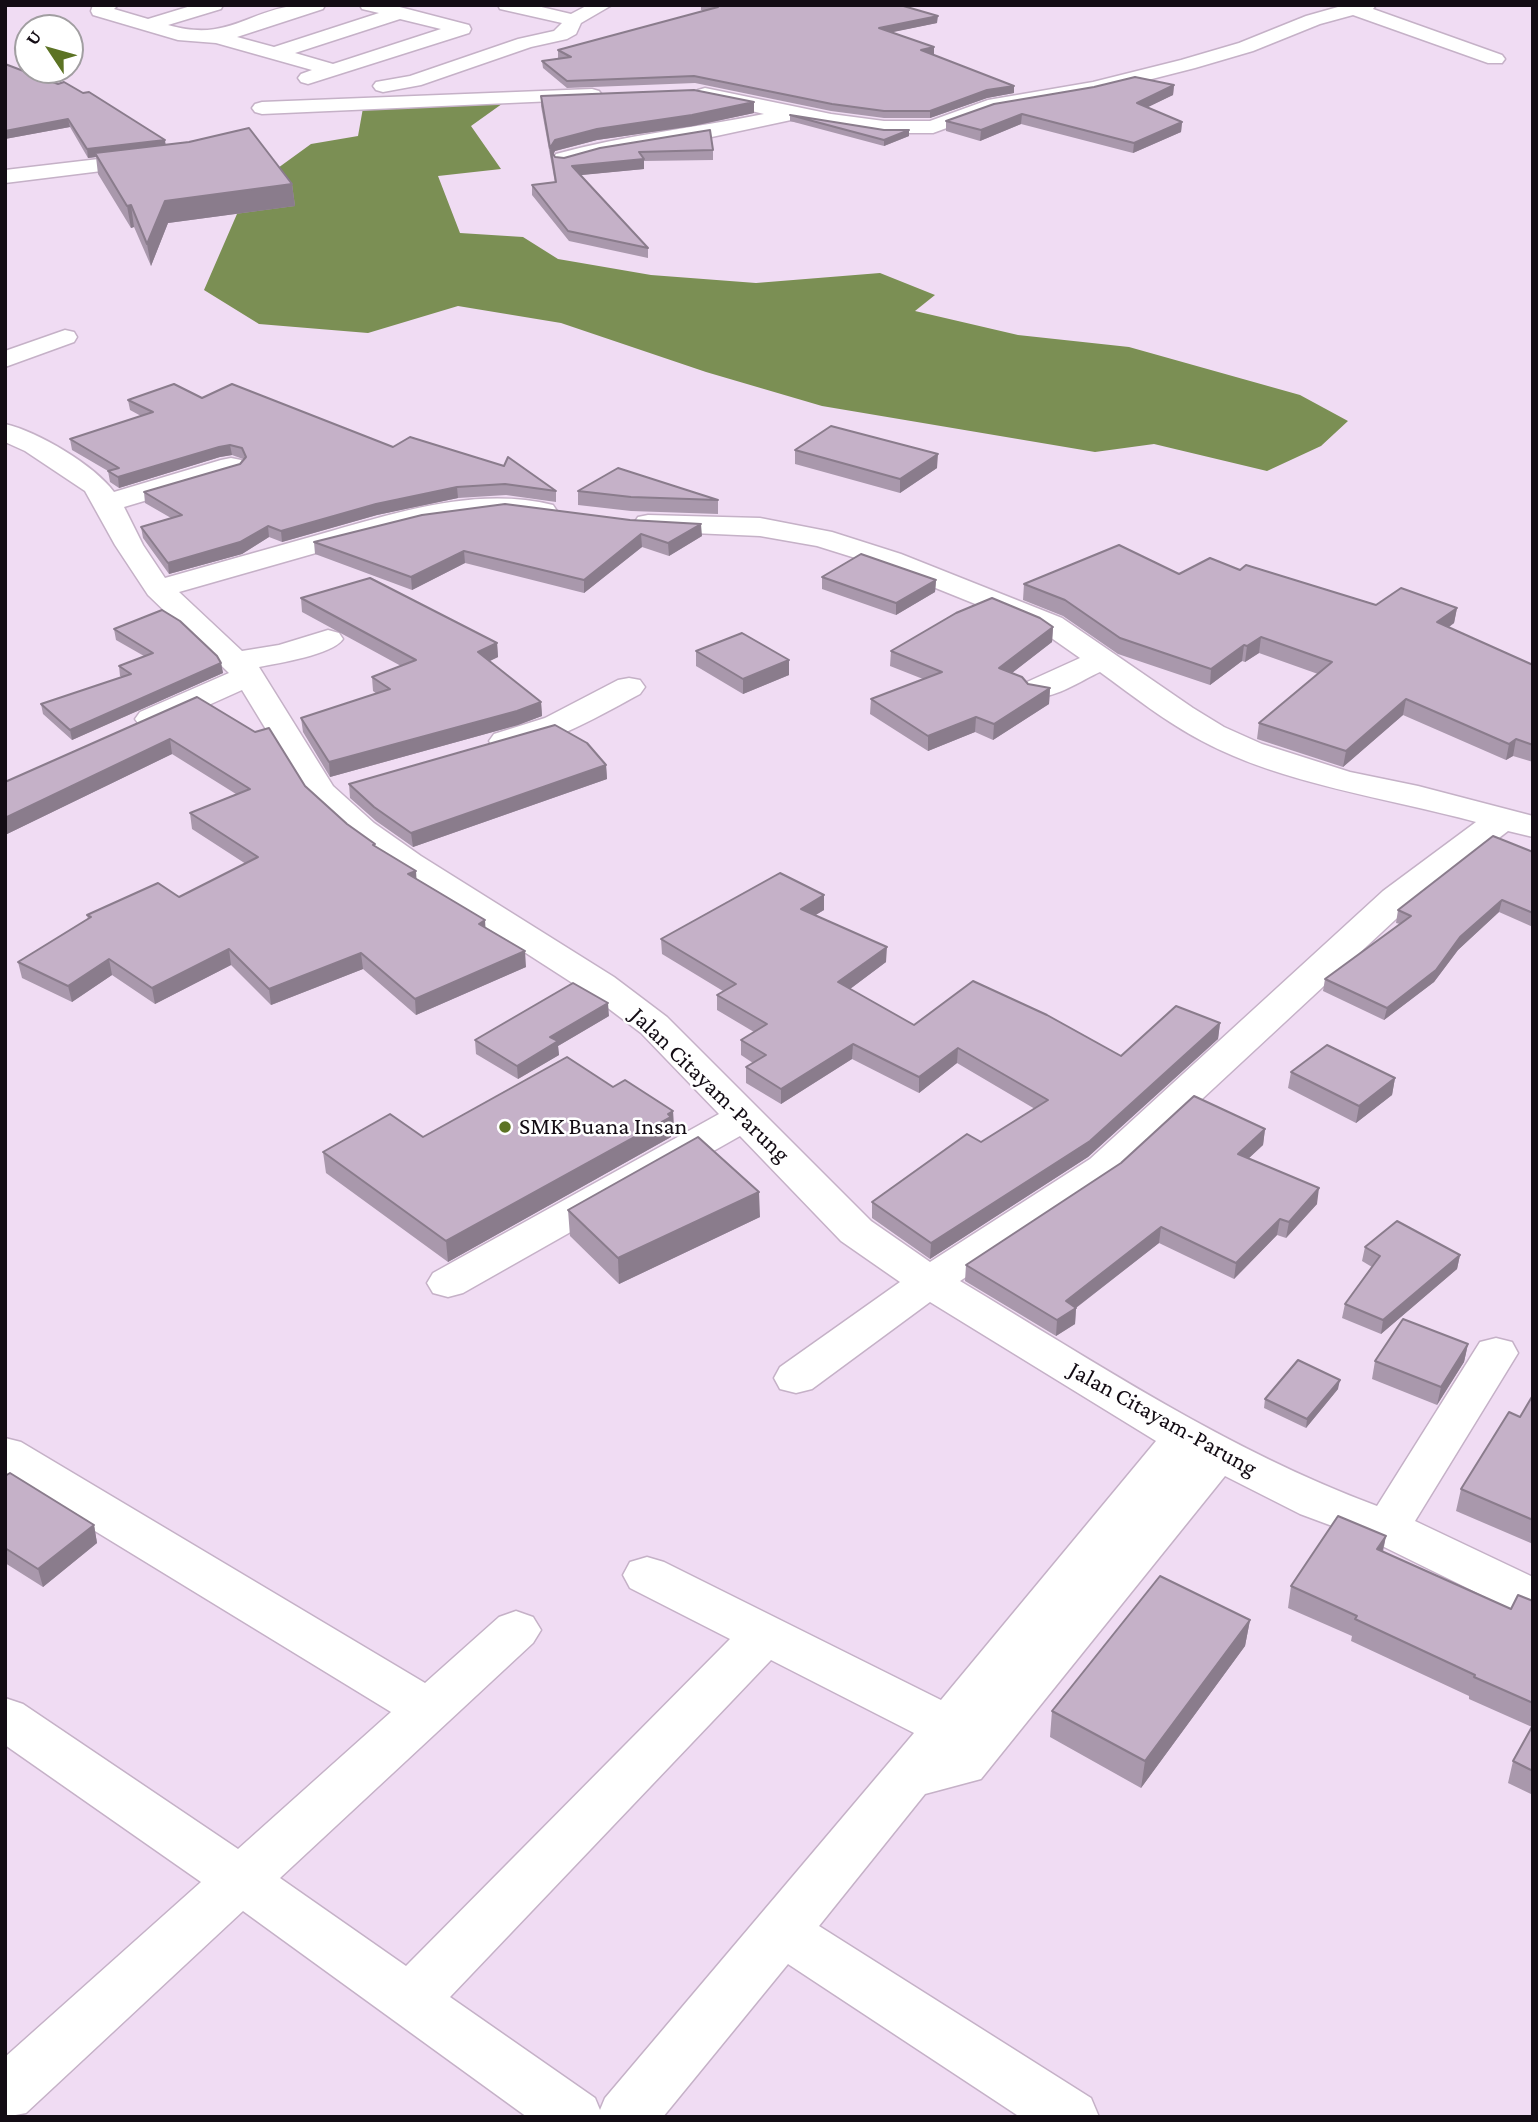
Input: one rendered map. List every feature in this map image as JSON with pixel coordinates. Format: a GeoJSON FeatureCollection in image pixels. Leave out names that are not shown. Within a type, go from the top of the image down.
{"type":"FeatureCollection","features":[{"type":"Feature","properties":{"kind":"street"},"geometry":{"type":"LineString","coordinates":[[109,5],[100,11],[185,36],[216,37],[333,70]]}},
{"type":"Feature","properties":{"kind":"street"},"geometry":{"type":"LineString","coordinates":[[149,25],[214,5]]}},
{"type":"Feature","properties":{"kind":"street"},"geometry":{"type":"LineString","coordinates":[[216,37],[316,5]]}},
{"type":"Feature","properties":{"kind":"street"},"geometry":{"type":"LineString","coordinates":[[369,5],[525,43]]}},
{"type":"Feature","properties":{"kind":"street"},"geometry":{"type":"LineString","coordinates":[[507,5],[573,20],[603,5]]}},
{"type":"Feature","properties":{"kind":"street"},"geometry":{"type":"LineString","coordinates":[[685,92],[719,95],[792,114],[884,127],[933,127],[988,106],[1102,86],[1188,64],[1360,7],[1494,59]]}},
{"type":"Feature","properties":{"kind":"street"},"geometry":{"type":"LineString","coordinates":[[275,53],[398,13]]}},
{"type":"Feature","properties":{"kind":"street"},"geometry":{"type":"LineString","coordinates":[[270,99],[404,83],[525,43],[560,35],[569,30],[573,20]]}},
{"type":"Feature","properties":{"kind":"street"},"geometry":{"type":"LineString","coordinates":[[270,99],[333,70],[475,32]]}},
{"type":"Feature","properties":{"kind":"street"},"geometry":{"type":"LineString","coordinates":[[270,99],[607,94]]}},
{"type":"Feature","properties":{"kind":"street"},"geometry":{"type":"LineString","coordinates":[[564,159],[598,149],[693,135],[792,114]]}},
{"type":"Feature","properties":{"kind":"street"},"geometry":{"type":"LineString","coordinates":[[5,177],[171,157]]}},
{"type":"Feature","properties":{"kind":"street"},"geometry":{"type":"LineString","coordinates":[[5,360],[65,337]]}},
{"type":"Feature","properties":{"kind":"street","name":"Jalan Citayam-Parung"},"geometry":{"type":"LineString","coordinates":[[5,432],[34,445],[95,485],[158,589],[242,668],[321,793],[362,830],[409,863],[601,985],[654,1025],[856,1231],[929,1282],[1201,1445],[1317,1502],[1387,1528],[1533,1599]]}},
{"type":"Feature","properties":{"kind":"street"},"geometry":{"type":"LineString","coordinates":[[108,503],[231,466]]}},
{"type":"Feature","properties":{"kind":"street"},"geometry":{"type":"LineString","coordinates":[[158,589],[388,524],[458,509],[506,506],[574,516]]}},
{"type":"Feature","properties":{"kind":"street"},"geometry":{"type":"LineString","coordinates":[[620,521],[737,524],[822,538],[891,560],[1051,624],[1213,734],[1250,751],[1343,779],[1517,823]]}},
{"type":"Feature","properties":{"kind":"street"},"geometry":{"type":"LineString","coordinates":[[127,730],[242,668],[328,639]]}},
{"type":"Feature","properties":{"kind":"street"},"geometry":{"type":"LineString","coordinates":[[1038,689],[1102,660]]}},
{"type":"Feature","properties":{"kind":"street"},"geometry":{"type":"LineString","coordinates":[[482,748],[556,725],[629,687]]}},
{"type":"Feature","properties":{"kind":"street"},"geometry":{"type":"LineString","coordinates":[[321,793],[362,782]]}},
{"type":"Feature","properties":{"kind":"street"},"geometry":{"type":"LineString","coordinates":[[796,1378],[929,1282],[1104,1168],[1396,900],[1517,823]]}},
{"type":"Feature","properties":{"kind":"street"},"geometry":{"type":"LineString","coordinates":[[448,1283],[744,1117]]}},
{"type":"Feature","properties":{"kind":"street"},"geometry":{"type":"LineString","coordinates":[[1387,1528],[1496,1353]]}},
{"type":"Feature","properties":{"kind":"street"},"geometry":{"type":"LineString","coordinates":[[626,2117],[948,1727],[1201,1445]]}},
{"type":"Feature","properties":{"kind":"street"},"geometry":{"type":"LineString","coordinates":[[909,1776],[963,1764],[1201,1445]]}},
{"type":"Feature","properties":{"kind":"street"},"geometry":{"type":"LineString","coordinates":[[5,1454],[427,1709]]}},
{"type":"Feature","properties":{"kind":"street"},"geometry":{"type":"LineString","coordinates":[[647,1575],[948,1727]]}},
{"type":"Feature","properties":{"kind":"street"},"geometry":{"type":"LineString","coordinates":[[5,2094],[516,1630]]}},
{"type":"Feature","properties":{"kind":"street"},"geometry":{"type":"LineString","coordinates":[[411,1999],[765,1635]]}},
{"type":"Feature","properties":{"kind":"street"},"geometry":{"type":"LineString","coordinates":[[5,1718],[411,1999],[575,2117]]}},
{"type":"Feature","properties":{"kind":"street"},"geometry":{"type":"LineString","coordinates":[[782,1931],[1070,2117]]}},
{"type":"Feature","properties":{"kind":"shaded area"},"geometry":{"type":"Polygon","coordinates":[[[506,101],[471,126],[501,169],[438,176],[460,233],[523,237],[558,259],[651,275],[756,283],[880,273],[935,295],[915,311],[1018,335],[1129,347],[1300,395],[1348,421],[1321,446],[1267,471],[1154,444],[1095,452],[822,406],[706,372],[561,323],[458,306],[368,333],[259,324],[204,290],[240,207],[260,181],[311,144],[358,136],[363,108],[506,101]]]}},
{"type":"Feature","properties":{"kind":"building"},"geometry":{"type":"Polygon","coordinates":[[[709,5],[900,5],[938,16],[879,28],[934,47],[921,50],[1014,86],[987,90],[930,111],[884,111],[832,104],[694,76],[567,81],[542,61],[571,57],[558,50],[718,7],[709,5]]]}},
{"type":"Feature","properties":{"kind":"building"},"geometry":{"type":"Polygon","coordinates":[[[5,64],[14,67],[14,84],[67,84],[83,93],[89,92],[165,140],[87,149],[68,119],[5,131],[5,64]]]}},
{"type":"Feature","properties":{"kind":"building"},"geometry":{"type":"Polygon","coordinates":[[[1135,77],[1174,85],[1137,103],[1182,122],[1134,143],[1022,114],[981,130],[946,121],[994,104],[1094,87],[1135,77]]]}},
{"type":"Feature","properties":{"kind":"building"},"geometry":{"type":"Polygon","coordinates":[[[694,90],[754,102],[692,115],[597,129],[555,140],[550,148],[541,96],[694,90]]]}},
{"type":"Feature","properties":{"kind":"building"},"geometry":{"type":"Polygon","coordinates":[[[790,115],[884,130],[909,130],[884,140],[790,115]]]}},
{"type":"Feature","properties":{"kind":"building"},"geometry":{"type":"Polygon","coordinates":[[[249,128],[292,184],[165,201],[147,244],[131,205],[127,206],[95,153],[189,142],[249,128]]]}},
{"type":"Feature","properties":{"kind":"building"},"geometry":{"type":"Polygon","coordinates":[[[710,130],[713,150],[639,152],[644,159],[572,166],[648,248],[568,231],[532,185],[556,182],[551,151],[555,157],[564,158],[600,148],[710,130]]]}},
{"type":"Feature","properties":{"kind":"building"},"geometry":{"type":"Polygon","coordinates":[[[174,384],[202,398],[232,384],[393,447],[410,437],[504,466],[508,457],[556,491],[505,484],[457,487],[376,504],[281,531],[268,526],[240,542],[168,563],[141,527],[182,515],[144,492],[240,464],[246,457],[242,448],[230,445],[219,447],[118,477],[108,471],[119,468],[70,439],[153,412],[128,400],[174,384]]]}},
{"type":"Feature","properties":{"kind":"building"},"geometry":{"type":"Polygon","coordinates":[[[831,426],[938,454],[900,479],[795,450],[831,426]]]}},
{"type":"Feature","properties":{"kind":"building"},"geometry":{"type":"Polygon","coordinates":[[[618,468],[718,500],[631,497],[578,491],[618,468]]]}},
{"type":"Feature","properties":{"kind":"building"},"geometry":{"type":"Polygon","coordinates":[[[505,504],[630,520],[701,524],[668,543],[641,534],[584,580],[464,551],[411,577],[314,542],[422,515],[505,504]]]}},
{"type":"Feature","properties":{"kind":"building"},"geometry":{"type":"Polygon","coordinates":[[[1119,545],[1179,574],[1210,558],[1240,570],[1246,565],[1376,605],[1401,588],[1457,608],[1437,622],[1533,665],[1533,745],[1516,739],[1509,744],[1406,699],[1346,751],[1259,723],[1332,662],[1261,637],[1247,646],[1244,645],[1211,669],[1120,638],[1065,600],[1024,584],[1119,545]]]}},
{"type":"Feature","properties":{"kind":"building"},"geometry":{"type":"Polygon","coordinates":[[[861,554],[936,580],[896,603],[822,577],[861,554]]]}},
{"type":"Feature","properties":{"kind":"building"},"geometry":{"type":"Polygon","coordinates":[[[370,578],[497,643],[478,652],[541,702],[517,711],[329,762],[301,718],[390,689],[372,677],[416,660],[301,598],[370,578]]]}},
{"type":"Feature","properties":{"kind":"building"},"geometry":{"type":"Polygon","coordinates":[[[992,598],[1040,618],[1053,627],[999,668],[1022,677],[1028,684],[1050,688],[994,724],[976,717],[928,736],[871,699],[942,672],[891,651],[956,613],[992,598]]]}},
{"type":"Feature","properties":{"kind":"building"},"geometry":{"type":"Polygon","coordinates":[[[162,610],[180,621],[221,663],[70,730],[41,704],[131,674],[119,666],[153,653],[114,629],[162,610]]]}},
{"type":"Feature","properties":{"kind":"building"},"geometry":{"type":"Polygon","coordinates":[[[742,633],[789,660],[743,679],[696,651],[742,633]]]}},
{"type":"Feature","properties":{"kind":"building"},"geometry":{"type":"Polygon","coordinates":[[[197,697],[255,732],[269,728],[305,786],[347,824],[375,844],[373,845],[416,871],[408,874],[485,920],[479,924],[525,951],[415,999],[361,953],[269,989],[229,949],[152,988],[109,959],[68,986],[18,962],[91,917],[87,915],[158,883],[179,897],[258,857],[190,813],[250,789],[170,739],[5,818],[5,782],[197,697]]]}},
{"type":"Feature","properties":{"kind":"building"},"geometry":{"type":"Polygon","coordinates":[[[555,725],[587,743],[606,765],[411,833],[374,807],[349,784],[555,725]]]}},
{"type":"Feature","properties":{"kind":"building"},"geometry":{"type":"Polygon","coordinates":[[[1493,836],[1533,852],[1533,913],[1502,900],[1460,937],[1436,970],[1387,1008],[1325,979],[1411,916],[1398,910],[1493,836]]]}},
{"type":"Feature","properties":{"kind":"building"},"geometry":{"type":"Polygon","coordinates":[[[780,873],[824,895],[801,909],[887,947],[838,982],[914,1025],[973,981],[1047,1015],[1121,1056],[1176,1006],[1220,1023],[1090,1141],[931,1243],[872,1202],[967,1134],[981,1142],[1048,1100],[958,1048],[919,1077],[853,1044],[781,1089],[746,1067],[766,1055],[741,1040],[767,1024],[717,995],[736,984],[661,939],[780,873]]]}},
{"type":"Feature","properties":{"kind":"building"},"geometry":{"type":"Polygon","coordinates":[[[573,983],[608,1003],[550,1037],[558,1041],[517,1066],[475,1040],[573,983]]]}},
{"type":"Feature","properties":{"kind":"building"},"geometry":{"type":"Polygon","coordinates":[[[1327,1045],[1395,1078],[1359,1106],[1291,1072],[1327,1045]]]}},
{"type":"Feature","properties":{"kind":"building"},"geometry":{"type":"Polygon","coordinates":[[[567,1057],[613,1087],[625,1080],[673,1111],[668,1114],[671,1117],[446,1241],[323,1152],[390,1114],[423,1137],[567,1057]]]}},
{"type":"Feature","properties":{"kind":"building"},"geometry":{"type":"Polygon","coordinates":[[[1194,1096],[1265,1129],[1238,1154],[1319,1188],[1289,1222],[1280,1219],[1236,1263],[1161,1227],[1066,1301],[1076,1308],[1057,1320],[966,1265],[1121,1163],[1194,1096]]]}},
{"type":"Feature","properties":{"kind":"building"},"geometry":{"type":"Polygon","coordinates":[[[698,1137],[759,1192],[618,1258],[568,1210],[698,1137]]]}},
{"type":"Feature","properties":{"kind":"building"},"geometry":{"type":"Polygon","coordinates":[[[1397,1221],[1460,1255],[1383,1320],[1345,1304],[1380,1256],[1365,1247],[1397,1221]]]}},
{"type":"Feature","properties":{"kind":"building"},"geometry":{"type":"Polygon","coordinates":[[[1403,1319],[1468,1344],[1441,1387],[1375,1361],[1403,1319]]]}},
{"type":"Feature","properties":{"kind":"building"},"geometry":{"type":"Polygon","coordinates":[[[1298,1360],[1340,1380],[1307,1419],[1265,1399],[1298,1360]]]}},
{"type":"Feature","properties":{"kind":"building"},"geometry":{"type":"Polygon","coordinates":[[[1533,1395],[1533,1520],[1461,1489],[1509,1412],[1520,1417],[1533,1395]]]}},
{"type":"Feature","properties":{"kind":"building"},"geometry":{"type":"Polygon","coordinates":[[[10,1473],[94,1525],[38,1569],[5,1548],[5,1476],[10,1473]]]}},
{"type":"Feature","properties":{"kind":"building"},"geometry":{"type":"Polygon","coordinates":[[[1338,1516],[1386,1536],[1377,1549],[1511,1609],[1518,1595],[1533,1601],[1533,1703],[1474,1677],[1475,1675],[1355,1619],[1357,1616],[1291,1586],[1338,1516]]]}},
{"type":"Feature","properties":{"kind":"building"},"geometry":{"type":"Polygon","coordinates":[[[1160,1576],[1250,1620],[1145,1761],[1052,1711],[1160,1576]]]}},
{"type":"Feature","properties":{"kind":"building"},"geometry":{"type":"Polygon","coordinates":[[[1533,1725],[1533,1771],[1513,1761],[1533,1725]]]}},
{"type":"Feature","properties":{"kind":"place","name":"SMK Buana Insan"},"geometry":{"type":"Point","coordinates":[505,1127]}}]}
